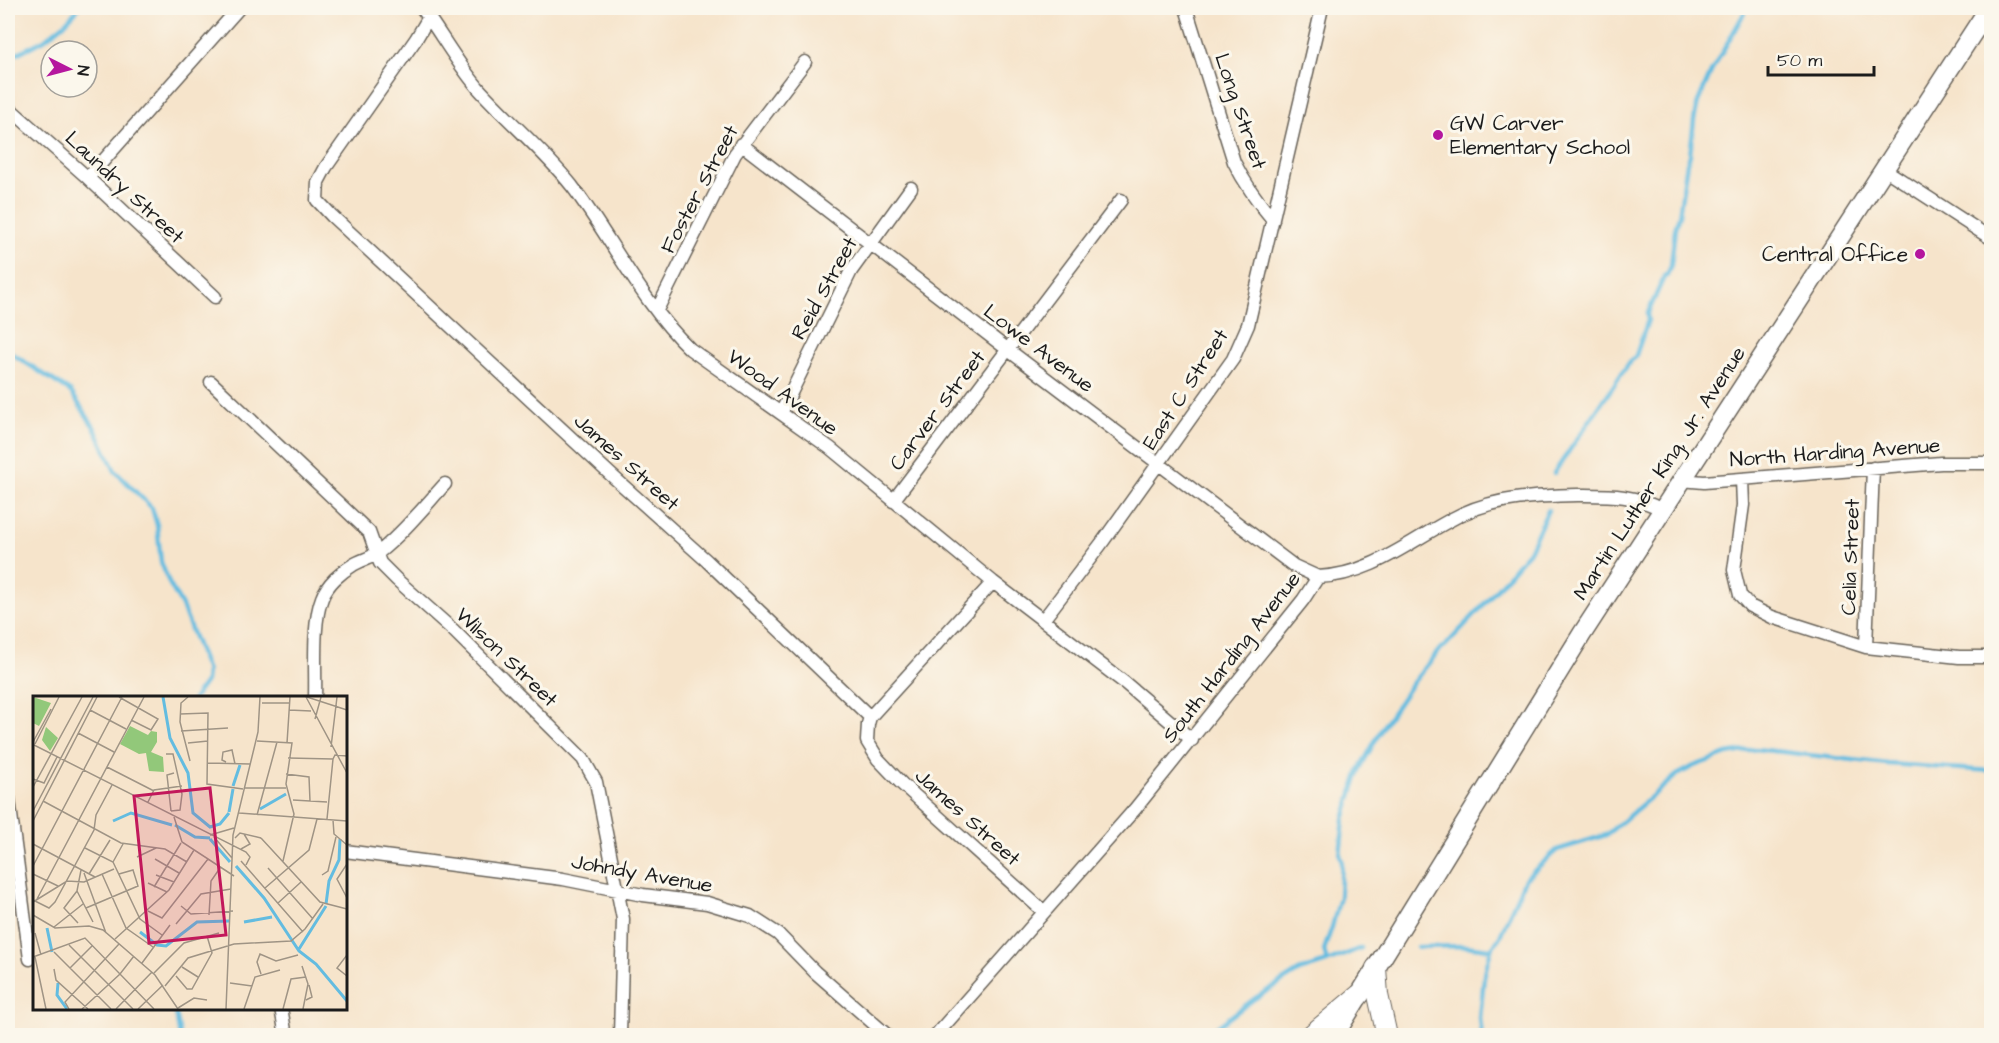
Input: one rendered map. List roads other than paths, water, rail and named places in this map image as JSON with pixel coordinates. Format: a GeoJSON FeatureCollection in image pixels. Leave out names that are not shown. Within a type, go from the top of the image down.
{"type":"FeatureCollection","features":[{"type":"Feature","properties":{"kind":"main road","name":"Martin Luther King, Jr. Avenue"},"geometry":{"type":"LineString","coordinates":[[1359,995],[1576,643],[1989,8]]}},
{"type":"Feature","properties":{"kind":"main road"},"geometry":{"type":"LineString","coordinates":[[1376,968],[1378,995],[1387,1035]]}},
{"type":"Feature","properties":{"kind":"main road"},"geometry":{"type":"LineString","coordinates":[[1310,1035],[1359,995]]}},
{"type":"Feature","properties":{"kind":"main road"},"geometry":{"type":"LineString","coordinates":[[1334,1035],[1359,995]]}},
{"type":"Feature","properties":{"kind":"street"},"geometry":{"type":"LineString","coordinates":[[88,178],[239,8]]}},
{"type":"Feature","properties":{"kind":"street","name":"Long Street"},"geometry":{"type":"LineString","coordinates":[[1186,8],[1234,162],[1255,200],[1273,220]]}},
{"type":"Feature","properties":{"kind":"street","name":"East C Street"},"geometry":{"type":"LineString","coordinates":[[1043,620],[1159,464],[1233,359],[1241,343],[1248,325],[1322,8]]}},
{"type":"Feature","properties":{"kind":"street","name":"Wood Avenue"},"geometry":{"type":"LineString","coordinates":[[426,12],[467,75],[534,143],[572,187],[657,310],[690,349],[830,448],[993,582],[1125,683],[1192,740]]}},
{"type":"Feature","properties":{"kind":"street","name":"James Street"},"geometry":{"type":"LineString","coordinates":[[426,12],[416,39],[326,167],[318,182],[317,200],[707,561],[870,717],[867,741],[878,759],[902,784],[1043,911]]}},
{"type":"Feature","properties":{"kind":"street","name":"Foster Street"},"geometry":{"type":"LineString","coordinates":[[657,310],[741,144],[805,62]]}},
{"type":"Feature","properties":{"kind":"street","name":"Laundry Street"},"geometry":{"type":"LineString","coordinates":[[8,107],[216,297]]}},
{"type":"Feature","properties":{"kind":"street","name":"Lowe Avenue"},"geometry":{"type":"LineString","coordinates":[[741,144],[1294,566],[1318,577]]}},
{"type":"Feature","properties":{"kind":"street"},"geometry":{"type":"LineString","coordinates":[[1884,169],[1992,239]]}},
{"type":"Feature","properties":{"kind":"street","name":"Reid Street"},"geometry":{"type":"LineString","coordinates":[[781,413],[851,271],[911,188]]}},
{"type":"Feature","properties":{"kind":"street","name":"Carver Street"},"geometry":{"type":"LineString","coordinates":[[893,501],[1121,200]]}},
{"type":"Feature","properties":{"kind":"street","name":"Wilson Street"},"geometry":{"type":"LineString","coordinates":[[211,382],[369,532],[380,563],[453,630],[583,759],[596,782],[618,889],[624,937],[620,1035]]}},
{"type":"Feature","properties":{"kind":"street","name":"North Harding Avenue"},"geometry":{"type":"LineString","coordinates":[[1681,480],[1704,482],[1873,468],[1992,463]]}},
{"type":"Feature","properties":{"kind":"street","name":"Celia Street"},"geometry":{"type":"LineString","coordinates":[[1866,647],[1873,468]]}},
{"type":"Feature","properties":{"kind":"street"},"geometry":{"type":"LineString","coordinates":[[1742,479],[1743,505],[1734,570],[1740,595],[1750,606],[1812,632],[1866,647],[1959,657],[1992,657]]}},
{"type":"Feature","properties":{"kind":"street"},"geometry":{"type":"LineString","coordinates":[[315,696],[317,620],[322,599],[334,580],[352,565],[376,554],[445,484]]}},
{"type":"Feature","properties":{"kind":"street","name":"South Harding Avenue"},"geometry":{"type":"LineString","coordinates":[[934,1035],[1135,809],[1304,600],[1318,577],[1332,577],[1365,568],[1464,514],[1506,500],[1550,496],[1614,495],[1634,497],[1662,510]]}},
{"type":"Feature","properties":{"kind":"street"},"geometry":{"type":"LineString","coordinates":[[870,717],[993,582]]}},
{"type":"Feature","properties":{"kind":"street"},"geometry":{"type":"LineString","coordinates":[[8,792],[30,958]]}},
{"type":"Feature","properties":{"kind":"street","name":"Johndy Avenue"},"geometry":{"type":"LineString","coordinates":[[346,851],[563,879],[644,895],[707,903],[750,916],[778,934],[815,972],[888,1035]]}},
{"type":"Feature","properties":{"kind":"street"},"geometry":{"type":"LineString","coordinates":[[281,1010],[286,1035]]}},
{"type":"Feature","properties":{"kind":"waterway"},"geometry":{"type":"LineString","coordinates":[[8,58],[44,40],[79,8]]}},
{"type":"Feature","properties":{"kind":"waterway"},"geometry":{"type":"LineString","coordinates":[[1554,473],[1631,360],[1635,358],[1648,320],[1647,315],[1671,265],[1675,229],[1698,102],[1711,72],[1747,8]]}},
{"type":"Feature","properties":{"kind":"waterway"},"geometry":{"type":"LineString","coordinates":[[8,351],[71,392],[94,427],[115,471],[152,508],[157,525],[161,562],[169,583],[182,606],[207,671],[206,681],[195,696]]}},
{"type":"Feature","properties":{"kind":"waterway"},"geometry":{"type":"LineString","coordinates":[[1327,962],[1324,950],[1340,897],[1342,860],[1340,855],[1344,819],[1359,770],[1384,725],[1411,685],[1441,648],[1478,611],[1529,551],[1548,510]]}},
{"type":"Feature","properties":{"kind":"waterway"},"geometry":{"type":"LineString","coordinates":[[1482,1036],[1480,1018],[1484,977],[1491,949],[1499,938],[1525,879],[1557,850],[1606,835],[1677,775],[1694,766],[1727,754],[1756,749],[1888,764],[1992,771]]}},
{"type":"Feature","properties":{"kind":"waterway"},"geometry":{"type":"LineString","coordinates":[[1418,947],[1464,946],[1491,949]]}},
{"type":"Feature","properties":{"kind":"waterway"},"geometry":{"type":"LineString","coordinates":[[1205,1036],[1254,999],[1299,971],[1361,948]]}},
{"type":"Feature","properties":{"kind":"waterway"},"geometry":{"type":"LineString","coordinates":[[175,1010],[180,1036]]}},
{"type":"Feature","properties":{"kind":"place","name":"GW Carver Elementary School"},"geometry":{"type":"Point","coordinates":[1438,135]}},
{"type":"Feature","properties":{"kind":"place","name":"Central Office"},"geometry":{"type":"Point","coordinates":[1920,254]}}]}
